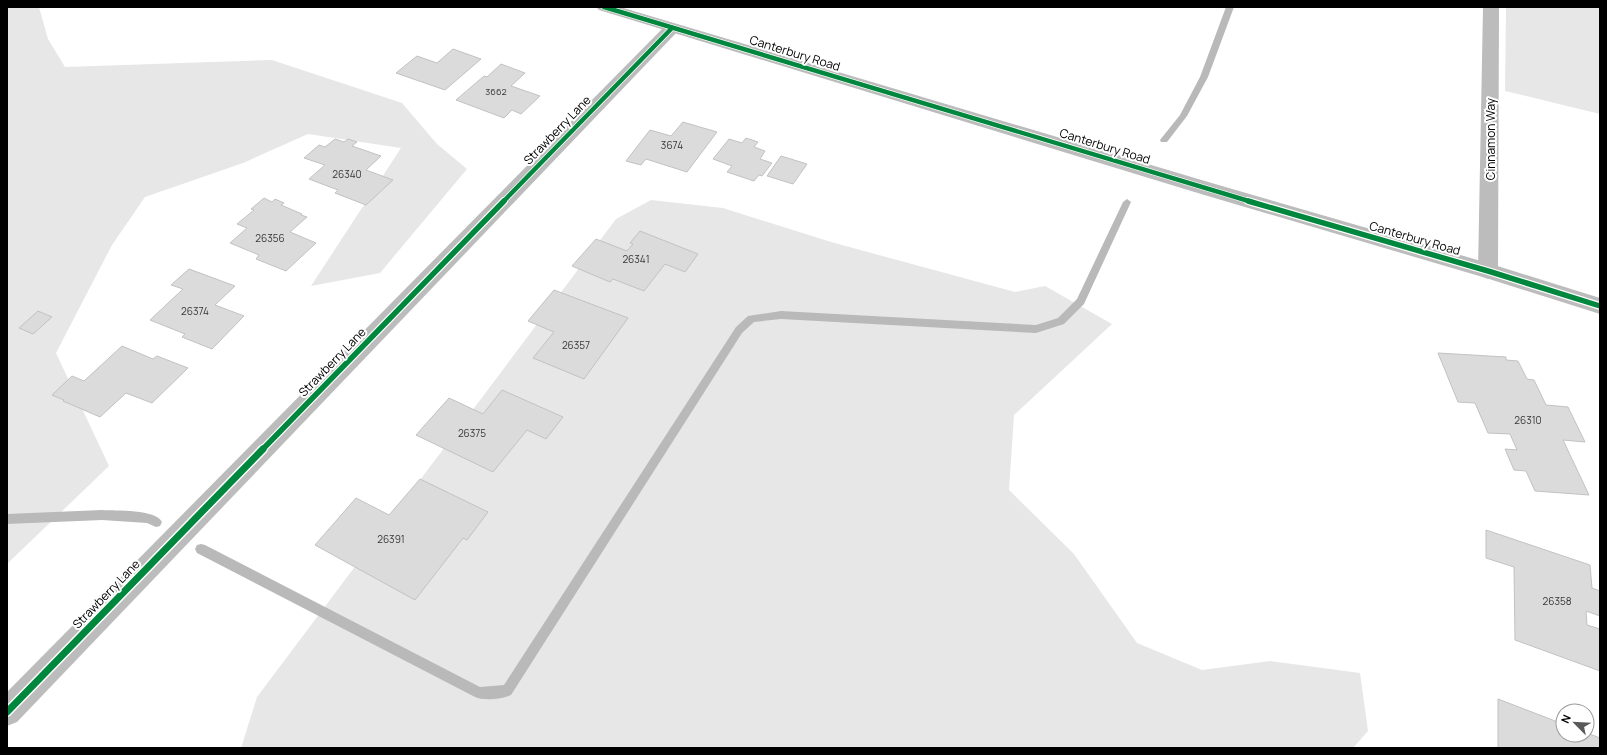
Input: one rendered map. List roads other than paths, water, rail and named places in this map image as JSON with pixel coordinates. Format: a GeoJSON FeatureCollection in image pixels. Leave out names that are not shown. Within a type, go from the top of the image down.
{"type":"FeatureCollection","features":[{"type":"Feature","properties":{"kind":"street","name":"Canterbury Road"},"geometry":{"type":"LineString","coordinates":[[604,7],[1208,189],[1488,271],[1600,306]]}},
{"type":"Feature","properties":{"kind":"street","name":"Cinnamon Way"},"geometry":{"type":"LineString","coordinates":[[1488,271],[1491,7]]}},
{"type":"Feature","properties":{"kind":"street","name":"Strawberry Lane"},"geometry":{"type":"LineString","coordinates":[[7,712],[672,28]]}},
{"type":"Feature","properties":{"kind":"waterway"},"geometry":{"type":"LineString","coordinates":[[1164,140],[1183,116],[1204,77],[1230,7]]}},
{"type":"Feature","properties":{"kind":"waterway"},"geometry":{"type":"LineString","coordinates":[[201,549],[479,693],[507,691],[739,330],[751,319],[781,315],[1036,329],[1061,321],[1081,301],[1127,202]]}},
{"type":"Feature","properties":{"kind":"waterway"},"geometry":{"type":"LineString","coordinates":[[7,519],[102,515],[149,518],[156,522]]}}]}
